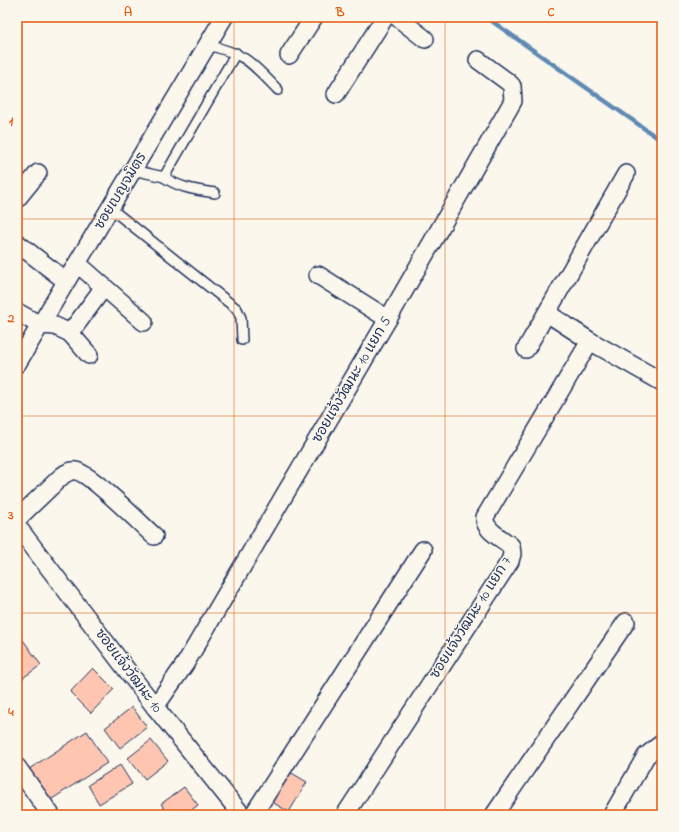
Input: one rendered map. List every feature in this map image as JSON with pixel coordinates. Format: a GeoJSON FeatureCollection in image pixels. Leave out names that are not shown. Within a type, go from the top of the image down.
{"type":"FeatureCollection","features":[{"type":"Feature","properties":{"kind":"street","name":"ซอยเบญจมิตร"},"geometry":{"type":"LineString","coordinates":[[17,364],[224,17]]}},
{"type":"Feature","properties":{"kind":"street"},"geometry":{"type":"LineString","coordinates":[[289,56],[314,17]]}},
{"type":"Feature","properties":{"kind":"street"},"geometry":{"type":"LineString","coordinates":[[336,94],[385,17]]}},
{"type":"Feature","properties":{"kind":"street"},"geometry":{"type":"LineString","coordinates":[[397,17],[425,39]]}},
{"type":"Feature","properties":{"kind":"street","name":"ซอยแจ้งวัฒนะ 10 แยก 5"},"geometry":{"type":"LineString","coordinates":[[155,707],[185,664],[388,319],[513,101],[512,86],[478,60]]}},
{"type":"Feature","properties":{"kind":"street"},"geometry":{"type":"LineString","coordinates":[[17,199],[38,173]]}},
{"type":"Feature","properties":{"kind":"street"},"geometry":{"type":"LineString","coordinates":[[526,349],[626,174]]}},
{"type":"Feature","properties":{"kind":"street"},"geometry":{"type":"LineString","coordinates":[[17,244],[66,281]]}},
{"type":"Feature","properties":{"kind":"street"},"geometry":{"type":"LineString","coordinates":[[78,264],[144,322]]}},
{"type":"Feature","properties":{"kind":"street"},"geometry":{"type":"LineString","coordinates":[[318,275],[388,319]]}},
{"type":"Feature","properties":{"kind":"street"},"geometry":{"type":"LineString","coordinates":[[70,333],[104,287]]}},
{"type":"Feature","properties":{"kind":"street"},"geometry":{"type":"LineString","coordinates":[[17,312],[40,325],[54,326],[70,333],[89,355]]}},
{"type":"Feature","properties":{"kind":"street"},"geometry":{"type":"LineString","coordinates":[[547,313],[590,341],[662,382]]}},
{"type":"Feature","properties":{"kind":"street","name":"ซอยแจ้งวัฒนะ 10 แยก 7"},"geometry":{"type":"LineString","coordinates":[[345,815],[510,561],[512,554],[511,546],[487,528],[484,522],[485,517],[590,341]]}},
{"type":"Feature","properties":{"kind":"street"},"geometry":{"type":"LineString","coordinates":[[17,519],[62,476],[70,471],[76,471],[91,479],[154,536]]}},
{"type":"Feature","properties":{"kind":"street","name":"ซอยแจ้งวัฒนะ 10"},"geometry":{"type":"LineString","coordinates":[[17,526],[155,707],[242,815]]}},
{"type":"Feature","properties":{"kind":"street"},"geometry":{"type":"LineString","coordinates":[[253,815],[424,550]]}},
{"type":"Feature","properties":{"kind":"street"},"geometry":{"type":"LineString","coordinates":[[494,815],[626,622]]}},
{"type":"Feature","properties":{"kind":"street"},"geometry":{"type":"LineString","coordinates":[[612,815],[646,756],[662,743]]}},
{"type":"Feature","properties":{"kind":"street"},"geometry":{"type":"LineString","coordinates":[[17,767],[51,815]]}},
{"type":"Feature","properties":{"kind":"lane"},"geometry":{"type":"LineString","coordinates":[[207,46],[236,53],[249,61],[278,90]]}},
{"type":"Feature","properties":{"kind":"lane"},"geometry":{"type":"LineString","coordinates":[[164,177],[236,53]]}},
{"type":"Feature","properties":{"kind":"lane"},"geometry":{"type":"LineString","coordinates":[[133,170],[164,177],[183,187],[214,193]]}},
{"type":"Feature","properties":{"kind":"lane"},"geometry":{"type":"LineString","coordinates":[[110,208],[237,309],[241,318],[242,340]]}},
{"type":"Feature","properties":{"kind":"building"},"geometry":{"type":"Polygon","coordinates":[[[18,633],[41,665],[17,682],[17,634],[18,633]]]}},
{"type":"Feature","properties":{"kind":"building"},"geometry":{"type":"Polygon","coordinates":[[[93,668],[114,689],[91,713],[70,692],[93,668]]]}},
{"type":"Feature","properties":{"kind":"building"},"geometry":{"type":"Polygon","coordinates":[[[132,707],[147,727],[120,748],[105,728],[132,707]]]}},
{"type":"Feature","properties":{"kind":"building"},"geometry":{"type":"Polygon","coordinates":[[[87,731],[107,763],[46,803],[26,771],[87,731]]]}},
{"type":"Feature","properties":{"kind":"building"},"geometry":{"type":"Polygon","coordinates":[[[151,740],[168,761],[145,779],[128,758],[151,740]]]}},
{"type":"Feature","properties":{"kind":"building"},"geometry":{"type":"Polygon","coordinates":[[[120,765],[132,784],[99,804],[88,785],[120,765]]]}},
{"type":"Feature","properties":{"kind":"building"},"geometry":{"type":"Polygon","coordinates":[[[290,772],[307,782],[289,812],[272,802],[290,772]]]}},
{"type":"Feature","properties":{"kind":"building"},"geometry":{"type":"Polygon","coordinates":[[[184,787],[198,805],[185,815],[169,815],[161,804],[184,787]]]}},
{"type":"Feature","properties":{"kind":"waterway"},"geometry":{"type":"LineString","coordinates":[[486,17],[662,141]]}}]}
